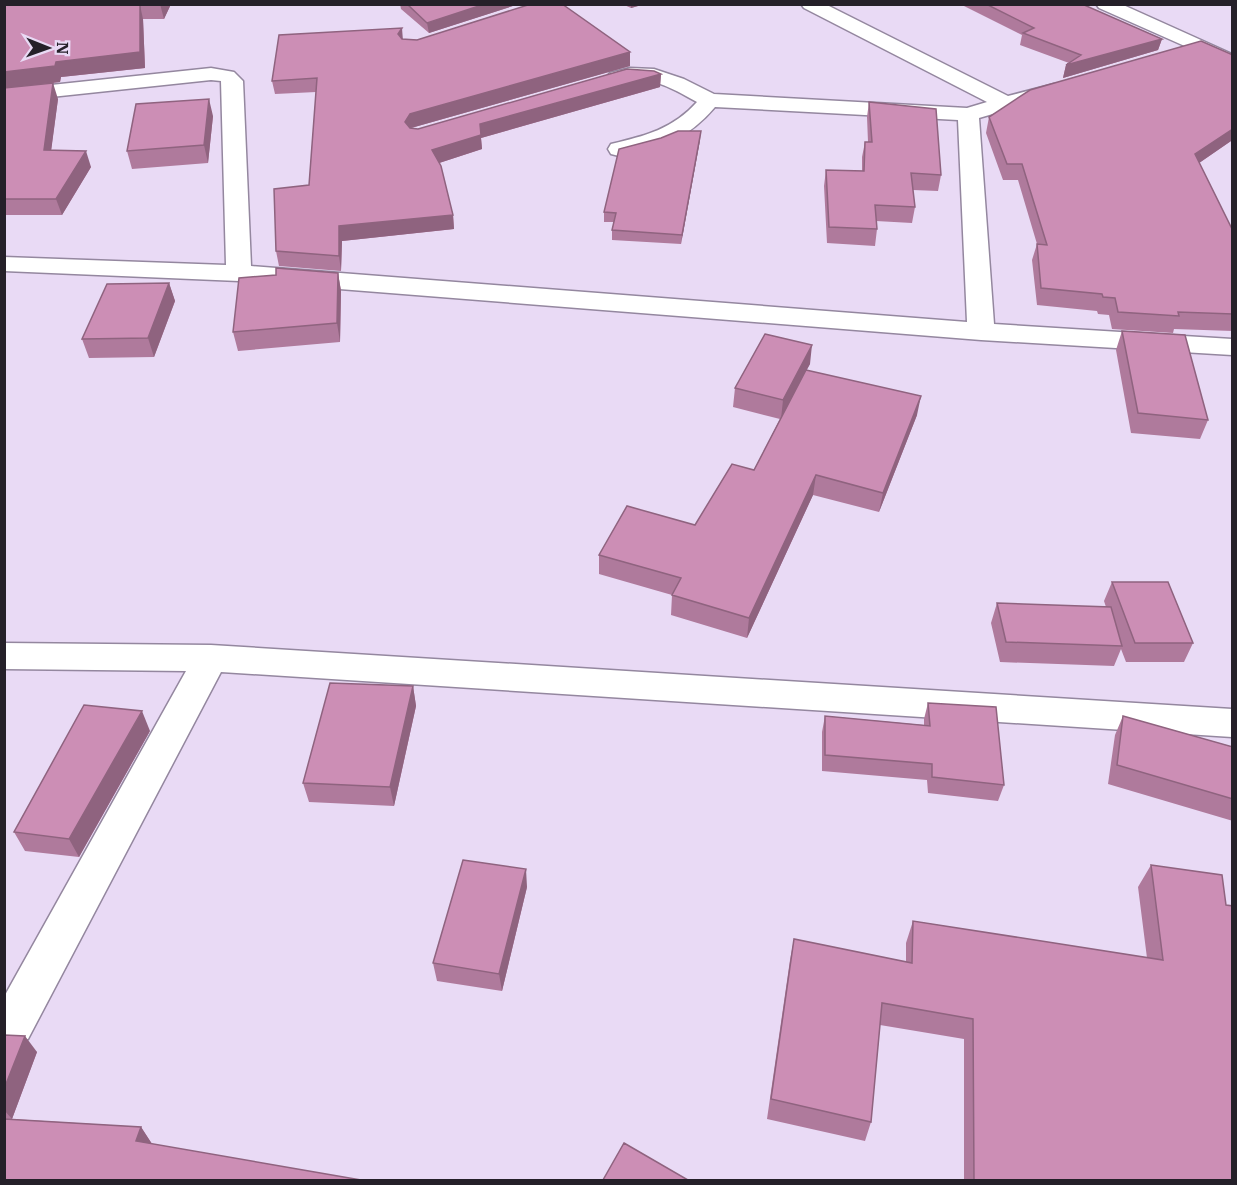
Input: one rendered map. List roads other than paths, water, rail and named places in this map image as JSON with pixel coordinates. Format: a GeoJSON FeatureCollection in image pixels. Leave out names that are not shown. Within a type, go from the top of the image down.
{"type":"FeatureCollection","features":[{"type":"Feature","properties":{"kind":"street"},"geometry":{"type":"LineString","coordinates":[[810,4],[1007,104]]}},
{"type":"Feature","properties":{"kind":"street"},"geometry":{"type":"LineString","coordinates":[[1105,4],[1131,18],[1233,61]]}},
{"type":"Feature","properties":{"kind":"street"},"geometry":{"type":"LineString","coordinates":[[1131,18],[1156,4]]}},
{"type":"Feature","properties":{"kind":"street"},"geometry":{"type":"LineString","coordinates":[[1177,54],[1198,47]]}},
{"type":"Feature","properties":{"kind":"street"},"geometry":{"type":"LineString","coordinates":[[603,81],[626,74],[645,73],[662,76],[710,100],[968,114],[1069,85]]}},
{"type":"Feature","properties":{"kind":"street"},"geometry":{"type":"LineString","coordinates":[[4,96],[212,74],[227,76],[233,81],[239,273]]}},
{"type":"Feature","properties":{"kind":"street"},"geometry":{"type":"LineString","coordinates":[[619,149],[674,135],[694,120],[710,100]]}},
{"type":"Feature","properties":{"kind":"street"},"geometry":{"type":"LineString","coordinates":[[968,114],[981,332]]}},
{"type":"Feature","properties":{"kind":"street"},"geometry":{"type":"LineString","coordinates":[[4,264],[239,273],[981,332],[1233,347]]}},
{"type":"Feature","properties":{"kind":"street"},"geometry":{"type":"LineString","coordinates":[[4,656],[211,658],[1233,723]]}},
{"type":"Feature","properties":{"kind":"street"},"geometry":{"type":"LineString","coordinates":[[13,1024],[211,658]]}}]}
